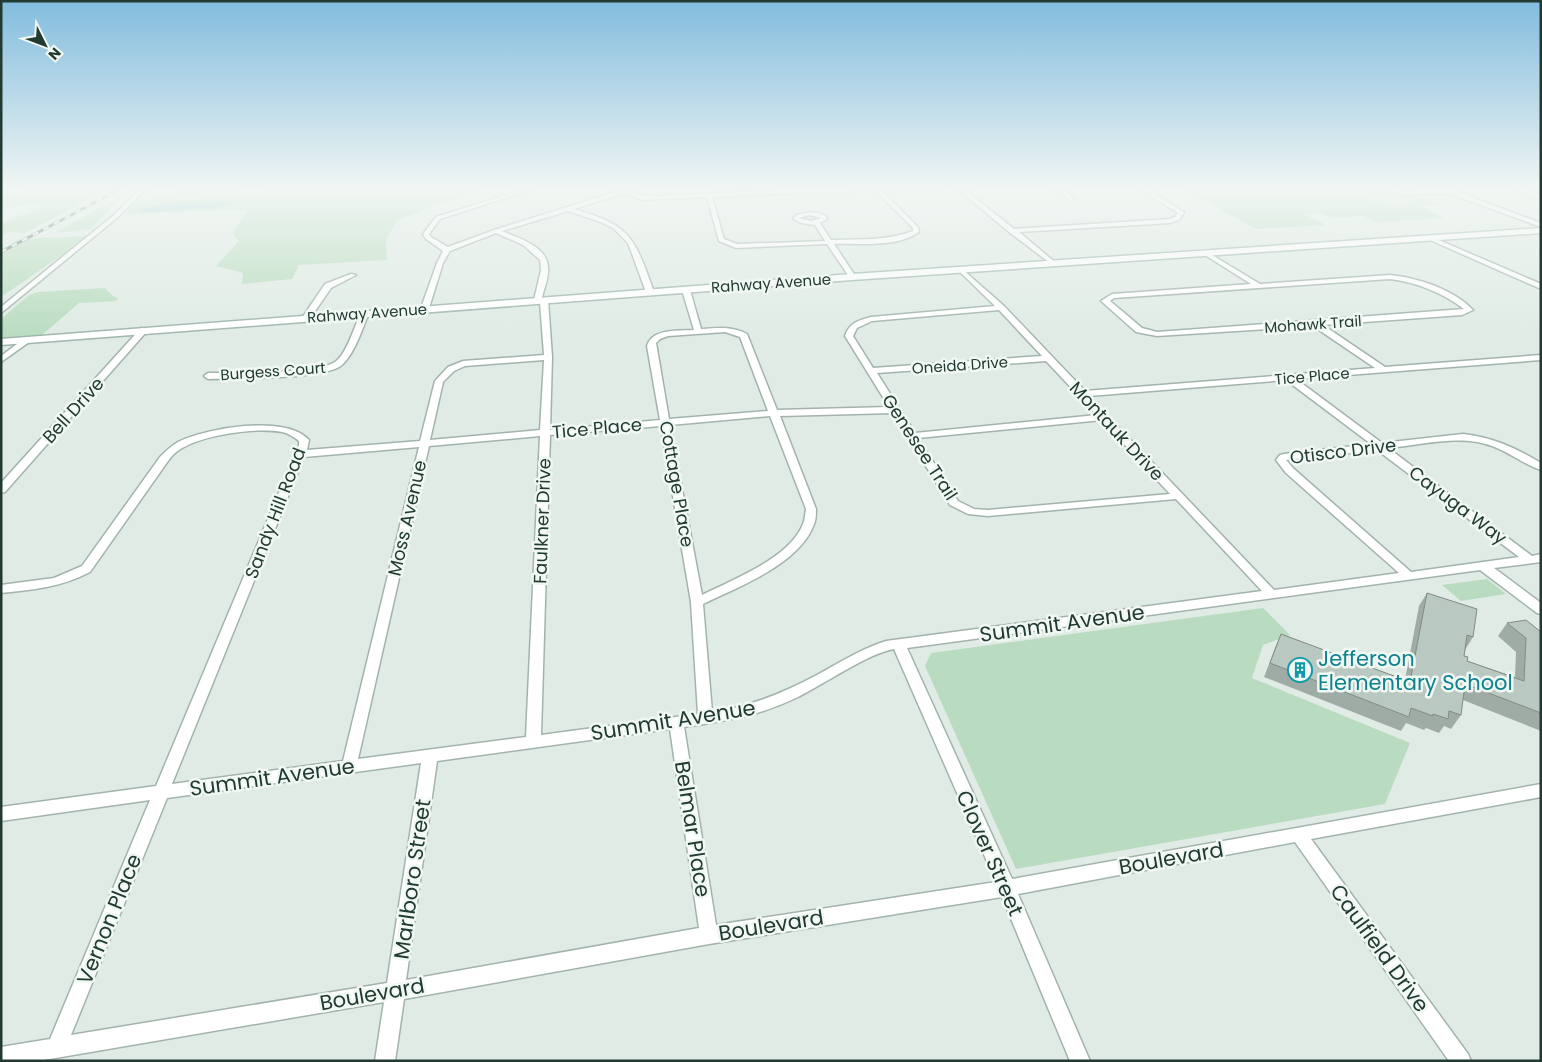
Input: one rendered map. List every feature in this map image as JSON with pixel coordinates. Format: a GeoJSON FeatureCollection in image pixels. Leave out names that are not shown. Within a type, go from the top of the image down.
{"type":"FeatureCollection","features":[{"type":"Feature","properties":{"kind":"street"},"geometry":{"type":"LineString","coordinates":[[1,311],[89,239]]}},
{"type":"Feature","properties":{"kind":"street"},"geometry":{"type":"LineString","coordinates":[[429,239],[447,250]]}},
{"type":"Feature","properties":{"kind":"street"},"geometry":{"type":"LineString","coordinates":[[425,308],[440,263],[447,250],[477,239]]}},
{"type":"Feature","properties":{"kind":"street"},"geometry":{"type":"LineString","coordinates":[[514,239],[539,253],[545,264],[541,300]]}},
{"type":"Feature","properties":{"kind":"street"},"geometry":{"type":"LineString","coordinates":[[628,239],[634,247],[650,292]]}},
{"type":"Feature","properties":{"kind":"street"},"geometry":{"type":"LineString","coordinates":[[721,239],[728,244],[748,247],[894,239]]}},
{"type":"Feature","properties":{"kind":"street"},"geometry":{"type":"LineString","coordinates":[[826,239],[852,277]]}},
{"type":"Feature","properties":{"kind":"street"},"geometry":{"type":"LineString","coordinates":[[1022,239],[1054,264]]}},
{"type":"Feature","properties":{"kind":"street"},"geometry":{"type":"LineString","coordinates":[[1432,239],[1541,287]]}},
{"type":"Feature","properties":{"kind":"street","name":"Rahway Avenue"},"geometry":{"type":"LineString","coordinates":[[1,342],[425,308],[852,277],[1437,239]]}},
{"type":"Feature","properties":{"kind":"street"},"geometry":{"type":"LineString","coordinates":[[1207,254],[1259,286]]}},
{"type":"Feature","properties":{"kind":"street","name":"Montauk Drive"},"geometry":{"type":"LineString","coordinates":[[962,270],[1049,358],[1271,594]]}},
{"type":"Feature","properties":{"kind":"street"},"geometry":{"type":"LineString","coordinates":[[306,318],[328,286],[353,274]]}},
{"type":"Feature","properties":{"kind":"street","name":"Mohawk Trail"},"geometry":{"type":"LineString","coordinates":[[1390,277],[1406,278],[1463,304],[1469,310],[1462,313],[1157,334],[1139,330],[1105,300],[1118,296],[1259,286],[1390,277]]}},
{"type":"Feature","properties":{"kind":"street"},"geometry":{"type":"LineString","coordinates":[[686,290],[698,331],[732,330],[742,334],[776,413],[811,509],[809,525],[800,539],[788,551],[760,570],[697,602]]}},
{"type":"Feature","properties":{"kind":"street","name":"Faulkner Drive"},"geometry":{"type":"LineString","coordinates":[[533,742],[548,357],[541,300]]}},
{"type":"Feature","properties":{"kind":"street","name":"Genesee Trail"},"geometry":{"type":"LineString","coordinates":[[1001,308],[871,319],[853,326],[848,336],[954,503],[972,512],[1009,513],[1179,496]]}},
{"type":"Feature","properties":{"kind":"street","name":"Burgess Court"},"geometry":{"type":"LineString","coordinates":[[208,376],[321,370],[335,366],[342,360],[366,313]]}},
{"type":"Feature","properties":{"kind":"street"},"geometry":{"type":"LineString","coordinates":[[1316,324],[1384,370]]}},
{"type":"Feature","properties":{"kind":"street","name":"Bell Drive"},"geometry":{"type":"LineString","coordinates":[[2,489],[144,330]]}},
{"type":"Feature","properties":{"kind":"street","name":"Cottage Place"},"geometry":{"type":"LineString","coordinates":[[698,331],[667,334],[658,337],[652,342],[697,602],[705,718]]}},
{"type":"Feature","properties":{"kind":"street"},"geometry":{"type":"LineString","coordinates":[[1,360],[28,340]]}},
{"type":"Feature","properties":{"kind":"street","name":"Moss Avenue"},"geometry":{"type":"LineString","coordinates":[[349,767],[439,381],[451,369],[475,362],[548,357]]}},
{"type":"Feature","properties":{"kind":"street","name":"Tice Place"},"geometry":{"type":"LineString","coordinates":[[1083,394],[1541,357]]}},
{"type":"Feature","properties":{"kind":"street","name":"Oneida Drive"},"geometry":{"type":"LineString","coordinates":[[870,371],[1049,358]]}},
{"type":"Feature","properties":{"kind":"street","name":"Cayuga Way"},"geometry":{"type":"LineString","coordinates":[[1290,378],[1379,446],[1535,559]]}},
{"type":"Feature","properties":{"kind":"street","name":"Tice Place"},"geometry":{"type":"LineString","coordinates":[[299,454],[776,413],[895,410]]}},
{"type":"Feature","properties":{"kind":"street"},"geometry":{"type":"LineString","coordinates":[[911,436],[1104,417]]}},
{"type":"Feature","properties":{"kind":"street","name":"Sandy Hill Road"},"geometry":{"type":"LineString","coordinates":[[1,590],[57,583],[73,577],[86,569],[164,459],[175,448],[191,440],[212,434],[280,429],[292,432],[304,440],[304,445],[269,532],[160,792]]}},
{"type":"Feature","properties":{"kind":"street","name":"Otisco Drive"},"geometry":{"type":"LineString","coordinates":[[1410,576],[1290,471],[1281,460],[1288,455],[1463,437],[1480,438],[1511,448],[1541,467]]}},
{"type":"Feature","properties":{"kind":"street","name":"Summit Avenue"},"geometry":{"type":"LineString","coordinates":[[1,814],[736,714],[769,704],[802,689],[870,652],[886,646],[1535,559]]}},
{"type":"Feature","properties":{"kind":"street"},"geometry":{"type":"LineString","coordinates":[[1483,566],[1541,610]]}},
{"type":"Feature","properties":{"kind":"street","name":"Clover Street"},"geometry":{"type":"LineString","coordinates":[[899,645],[1007,888],[1080,1061]]}},
{"type":"Feature","properties":{"kind":"street","name":"Belmar Place"},"geometry":{"type":"LineString","coordinates":[[676,722],[709,936]]}},
{"type":"Feature","properties":{"kind":"street","name":"Marlboro Street"},"geometry":{"type":"LineString","coordinates":[[385,1061],[430,756]]}},
{"type":"Feature","properties":{"kind":"street","name":"Boulevard"},"geometry":{"type":"LineString","coordinates":[[1,1057],[709,936],[1007,888],[1541,790]]}},
{"type":"Feature","properties":{"kind":"street","name":"Vernon Place"},"geometry":{"type":"LineString","coordinates":[[57,1046],[160,792]]}},
{"type":"Feature","properties":{"kind":"street","name":"Caulfield Drive"},"geometry":{"type":"LineString","coordinates":[[1299,835],[1461,1061]]}},
{"type":"Feature","properties":{"kind":"green space"},"geometry":{"type":"Polygon","coordinates":[[[19,239],[86,239],[1,297],[1,250],[19,239]]]}},
{"type":"Feature","properties":{"kind":"green space"},"geometry":{"type":"Polygon","coordinates":[[[237,239],[387,239],[387,260],[299,265],[292,279],[242,284],[243,273],[216,266],[239,241],[237,239]]]}},
{"type":"Feature","properties":{"kind":"green space"},"geometry":{"type":"Polygon","coordinates":[[[105,288],[114,297],[118,298],[116,301],[79,303],[42,335],[1,338],[1,319],[29,295],[39,292],[105,288]]]}},
{"type":"Feature","properties":{"kind":"green space"},"geometry":{"type":"Polygon","coordinates":[[[1487,579],[1506,594],[1461,601],[1442,585],[1487,579]]]}},
{"type":"Feature","properties":{"kind":"green space"},"geometry":{"type":"Polygon","coordinates":[[[1263,608],[1290,635],[1263,645],[1252,678],[1410,743],[1385,804],[1016,869],[925,666],[931,653],[1263,608]]]}},
{"type":"Feature","properties":{"kind":"building","name":"Jefferson Elementary School"},"geometry":{"type":"Polygon","coordinates":[[[1427,593],[1477,609],[1473,637],[1467,635],[1464,656],[1468,657],[1467,661],[1524,681],[1526,638],[1507,623],[1526,620],[1541,632],[1541,713],[1465,684],[1461,715],[1449,711],[1448,719],[1411,708],[1409,717],[1270,663],[1281,634],[1410,682],[1427,593]]]}},
{"type":"Feature","properties":{"kind":"railway"},"geometry":{"type":"LineString","coordinates":[[1,252],[26,239]]}},
{"type":"Feature","properties":{"kind":"place","name":"Jefferson Elementary School"},"geometry":{"type":"Point","coordinates":[1300,670]}}]}
